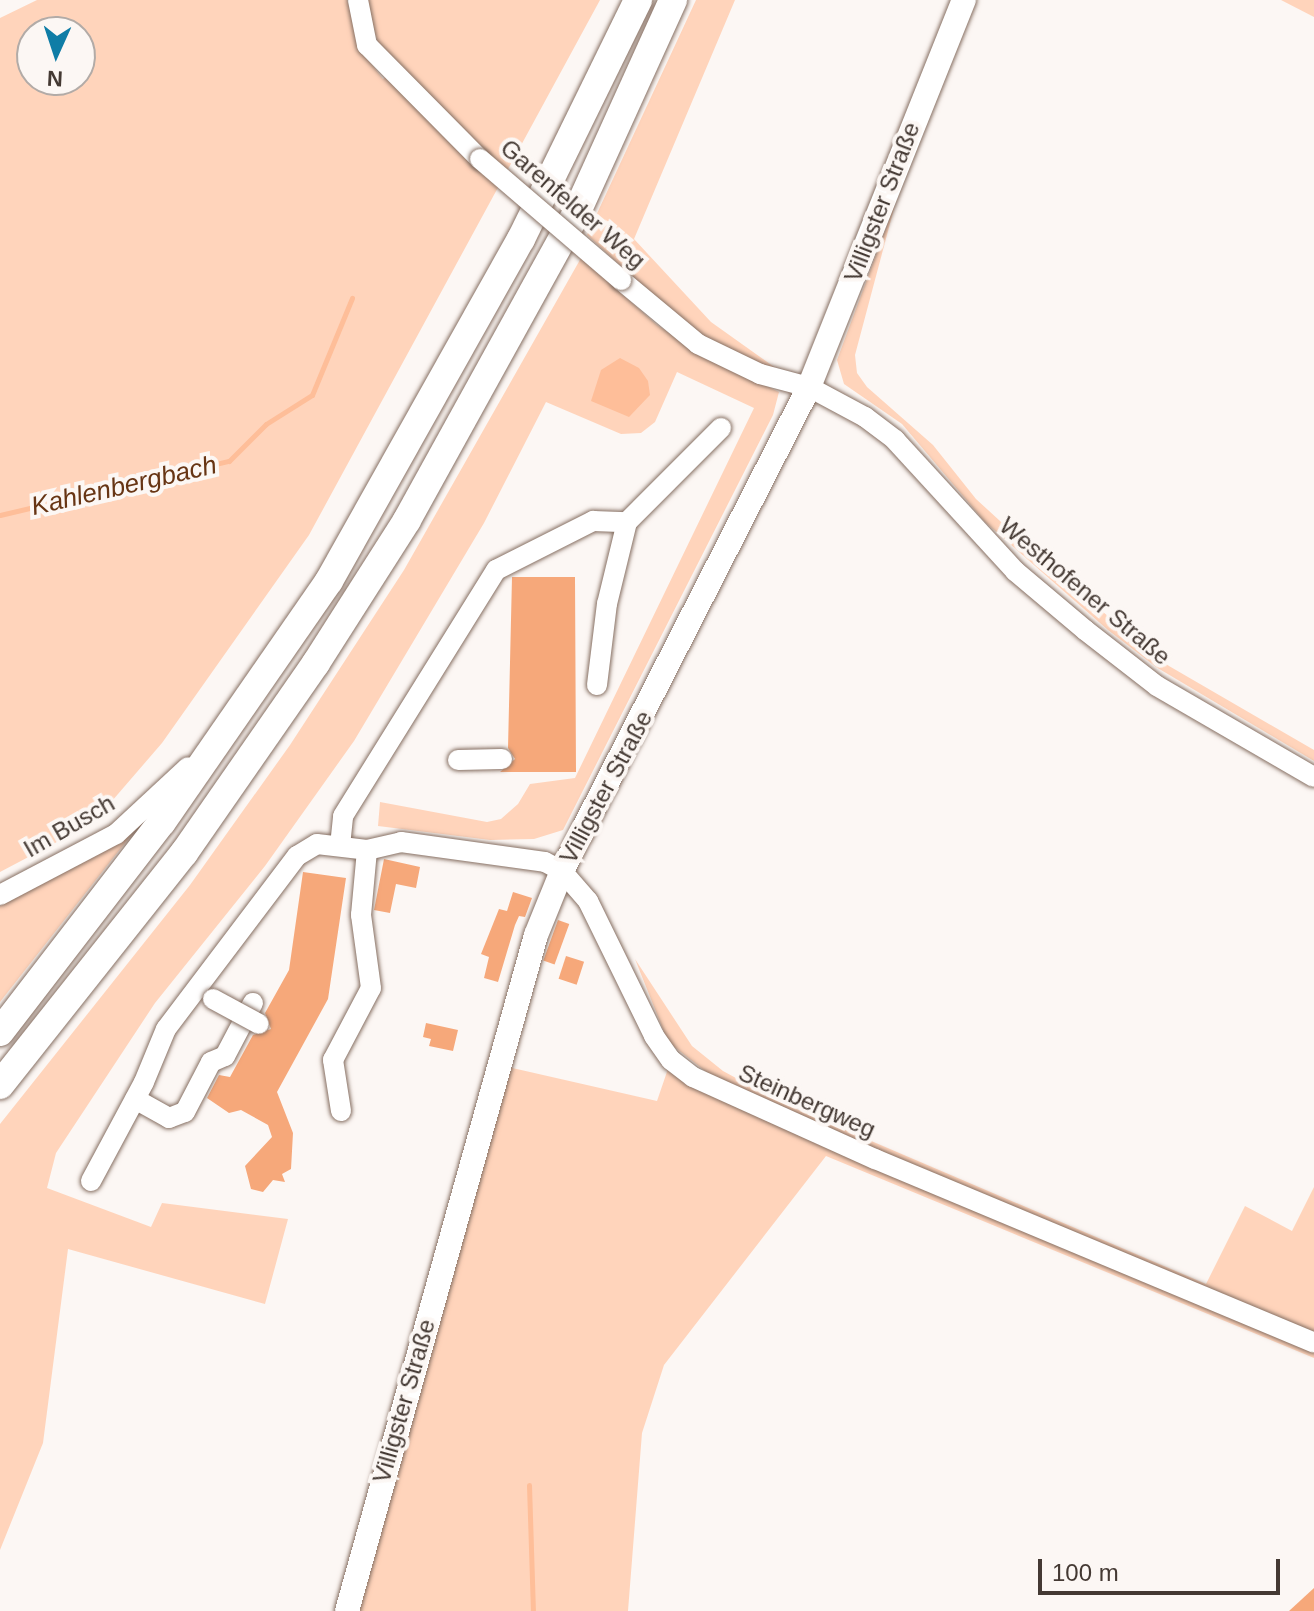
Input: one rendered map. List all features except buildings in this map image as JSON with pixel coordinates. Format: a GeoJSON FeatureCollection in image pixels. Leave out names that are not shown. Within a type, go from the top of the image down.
{"type":"FeatureCollection","features":[{"type":"Feature","properties":{"kind":"highway"},"geometry":{"type":"LineString","coordinates":[[0,1032],[162,822],[329,581],[403,456],[534,214],[638,0]]}},
{"type":"Feature","properties":{"kind":"highway"},"geometry":{"type":"LineString","coordinates":[[0,1085],[184,853],[316,663],[407,520],[576,214],[673,0]]}},
{"type":"Feature","properties":{"kind":"main road","name":"Villigster Straße"},"geometry":{"type":"LineString","coordinates":[[347,1611],[532,949],[562,871],[809,387],[964,0]]}},
{"type":"Feature","properties":{"kind":"street","name":"Garenfelder Weg"},"geometry":{"type":"LineString","coordinates":[[358,0],[367,45],[480,159],[621,280],[698,344],[760,374],[809,387]]}},
{"type":"Feature","properties":{"kind":"street","name":"Westhofener Straße"},"geometry":{"type":"LineString","coordinates":[[809,387],[852,408],[895,440],[1015,571],[1133,668],[1243,739],[1314,777]]}},
{"type":"Feature","properties":{"kind":"street"},"geometry":{"type":"LineString","coordinates":[[597,685],[607,604],[627,522],[721,428]]}},
{"type":"Feature","properties":{"kind":"street"},"geometry":{"type":"LineString","coordinates":[[340,846],[343,816],[496,570],[593,521],[627,522]]}},
{"type":"Feature","properties":{"kind":"street","name":"Im Busch"},"geometry":{"type":"LineString","coordinates":[[0,895],[116,834],[181,776],[224,716],[256,689]]}},
{"type":"Feature","properties":{"kind":"street"},"geometry":{"type":"LineString","coordinates":[[458,760],[502,759]]}},
{"type":"Feature","properties":{"kind":"street"},"geometry":{"type":"LineString","coordinates":[[91,1181],[135,1099],[166,1029],[204,994],[297,856],[317,844],[367,850],[401,842],[545,862],[562,871]]}},
{"type":"Feature","properties":{"kind":"street"},"geometry":{"type":"LineString","coordinates":[[341,1111],[333,1060],[371,988],[361,915],[367,850]]}},
{"type":"Feature","properties":{"kind":"street","name":"Steinbergweg"},"geometry":{"type":"LineString","coordinates":[[562,871],[588,901],[654,1036],[671,1060],[693,1077],[1314,1343]]}},
{"type":"Feature","properties":{"kind":"street"},"geometry":{"type":"LineString","coordinates":[[204,994],[259,1024]]}},
{"type":"Feature","properties":{"kind":"street"},"geometry":{"type":"LineString","coordinates":[[135,1099],[169,1118],[185,1112],[211,1062],[225,1056],[253,1003]]}},
{"type":"Feature","properties":{"kind":"shaded area"},"geometry":{"type":"Polygon","coordinates":[[[37,0],[347,0],[362,52],[383,79],[395,70],[380,48],[364,0],[600,0],[309,535],[162,743],[93,823],[0,872],[0,18],[37,0]]]}},
{"type":"Feature","properties":{"kind":"shaded area"},"geometry":{"type":"Polygon","coordinates":[[[696,0],[735,0],[634,239],[711,322],[784,374],[700,338],[587,235],[696,0]]]}},
{"type":"Feature","properties":{"kind":"shaded area"},"geometry":{"type":"Polygon","coordinates":[[[1281,0],[1314,0],[1314,17],[1281,0]]]}},
{"type":"Feature","properties":{"kind":"shaded area"},"geometry":{"type":"Polygon","coordinates":[[[896,201],[855,355],[857,373],[867,387],[933,445],[976,499],[1070,585],[1169,666],[1314,750],[1314,761],[1156,667],[1108,630],[985,522],[902,424],[844,384],[837,360],[896,201]]]}},
{"type":"Feature","properties":{"kind":"shaded area"},"geometry":{"type":"Polygon","coordinates":[[[581,258],[657,325],[704,356],[779,392],[773,415],[563,830],[534,839],[490,840],[378,826],[380,802],[487,822],[501,819],[518,804],[530,784],[575,778],[754,408],[677,372],[655,422],[641,433],[621,434],[546,402],[484,523],[354,741],[265,866],[155,1003],[56,1153],[47,1188],[151,1227],[162,1203],[288,1219],[265,1304],[68,1249],[43,1443],[0,1550],[0,1124],[190,885],[290,745],[404,570],[581,258]]]}},
{"type":"Feature","properties":{"kind":"shaded area"},"geometry":{"type":"Polygon","coordinates":[[[620,358],[639,368],[648,381],[650,395],[629,417],[591,401],[601,370],[620,358]]]}},
{"type":"Feature","properties":{"kind":"shaded area"},"geometry":{"type":"Polygon","coordinates":[[[136,829],[0,1002],[0,906],[136,829]]]}},
{"type":"Feature","properties":{"kind":"shaded area"},"geometry":{"type":"Polygon","coordinates":[[[635,959],[692,1046],[723,1071],[780,1102],[1206,1284],[1245,1206],[1292,1231],[1314,1187],[1314,1337],[723,1085],[668,1042],[635,959]]]}},
{"type":"Feature","properties":{"kind":"shaded area"},"geometry":{"type":"Polygon","coordinates":[[[671,1060],[1314,1347],[1314,1358],[826,1156],[664,1365],[642,1433],[628,1611],[357,1611],[499,1065],[657,1101],[671,1060]]]}},
{"type":"Feature","properties":{"kind":"waterway","name":"Kahlenbergbach"},"geometry":{"type":"LineString","coordinates":[[0,515],[229,461],[266,424],[312,395],[352,298]]}},
{"type":"Feature","properties":{"kind":"waterway"},"geometry":{"type":"LineString","coordinates":[[529,1485],[533,1611]]}}]}
